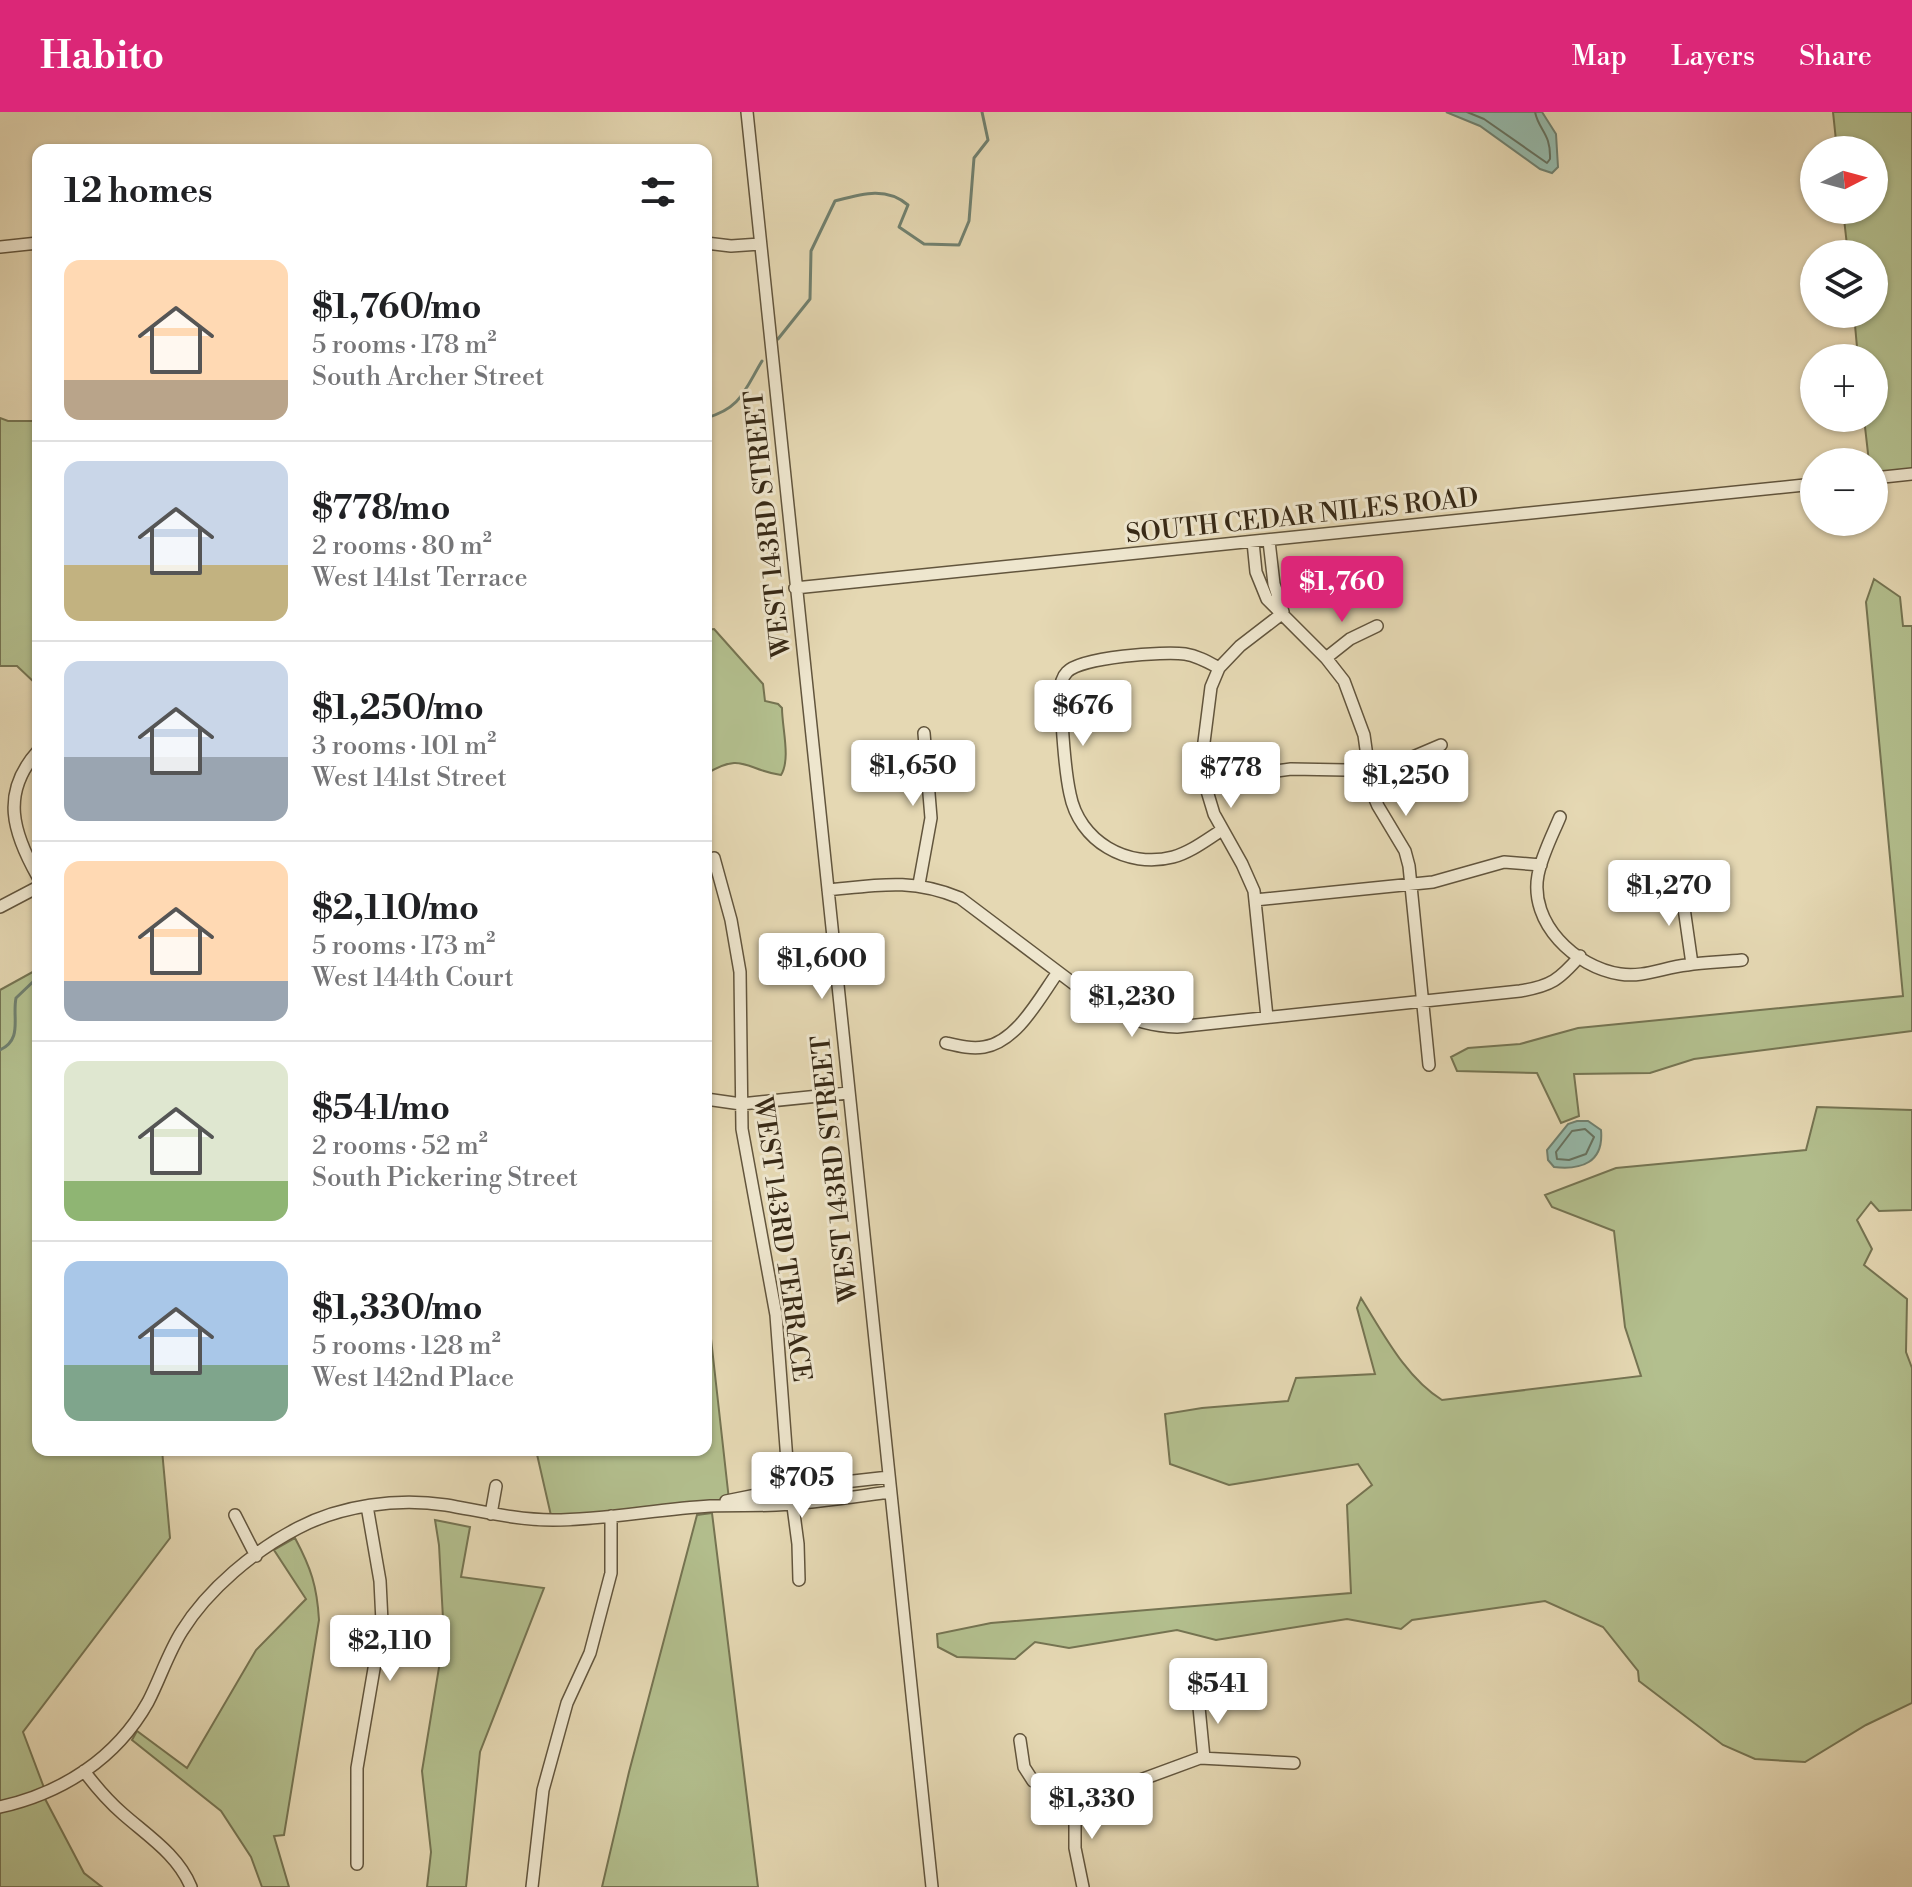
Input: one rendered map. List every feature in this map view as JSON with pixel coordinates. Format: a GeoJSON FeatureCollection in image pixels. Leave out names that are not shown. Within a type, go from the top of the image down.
{"type":"FeatureCollection","features":[{"type":"Feature","properties":{"kind":"street","name":"WEST 143RD STREET"},"geometry":{"type":"LineString","coordinates":[[747,112],[932,1887]]}},
{"type":"Feature","properties":{"kind":"street"},"geometry":{"type":"LineString","coordinates":[[0,247],[32,244]]}},
{"type":"Feature","properties":{"kind":"street"},"geometry":{"type":"LineString","coordinates":[[712,244],[760,244]]}},
{"type":"Feature","properties":{"kind":"street"},"geometry":{"type":"LineString","coordinates":[[1888,477],[1912,474]]}},
{"type":"Feature","properties":{"kind":"street","name":"SOUTH CEDAR NILES ROAD"},"geometry":{"type":"LineString","coordinates":[[795,588],[1800,485]]}},
{"type":"Feature","properties":{"kind":"street"},"geometry":{"type":"LineString","coordinates":[[1269,541],[1274,584],[1283,613]]}},
{"type":"Feature","properties":{"kind":"street"},"geometry":{"type":"LineString","coordinates":[[1253,542],[1259,583],[1267,599],[1326,658],[1344,681],[1360,718],[1378,806],[1405,851],[1429,1065]]}},
{"type":"Feature","properties":{"kind":"street"},"geometry":{"type":"LineString","coordinates":[[1267,1017],[1255,900],[1249,877],[1207,797],[1203,732],[1211,687],[1219,668],[1240,646],[1283,613]]}},
{"type":"Feature","properties":{"kind":"street"},"geometry":{"type":"LineString","coordinates":[[1326,658],[1350,639],[1377,626]]}},
{"type":"Feature","properties":{"kind":"street"},"geometry":{"type":"LineString","coordinates":[[1219,668],[1182,653],[1085,662],[1067,672],[1061,682],[1060,695],[1070,794],[1081,822],[1099,843],[1133,859],[1161,859],[1187,852],[1222,830]]}},
{"type":"Feature","properties":{"kind":"street"},"geometry":{"type":"LineString","coordinates":[[919,884],[931,818],[924,733]]}},
{"type":"Feature","properties":{"kind":"street"},"geometry":{"type":"LineString","coordinates":[[1204,781],[1291,769],[1394,765],[1441,745]]}},
{"type":"Feature","properties":{"kind":"street"},"geometry":{"type":"LineString","coordinates":[[32,759],[21,775],[12,810],[20,845],[32,866]]}},
{"type":"Feature","properties":{"kind":"street"},"geometry":{"type":"LineString","coordinates":[[1560,817],[1537,878],[1538,897],[1556,940],[1580,956],[1619,974],[1742,960]]}},
{"type":"Feature","properties":{"kind":"street"},"geometry":{"type":"LineString","coordinates":[[1255,900],[1433,882],[1493,863],[1541,865]]}},
{"type":"Feature","properties":{"kind":"street","name":"WEST 143RD TERRACE"},"geometry":{"type":"LineString","coordinates":[[712,866],[731,920],[740,972],[741,1104],[746,1159],[774,1304],[799,1580]]}},
{"type":"Feature","properties":{"kind":"street"},"geometry":{"type":"LineString","coordinates":[[828,890],[893,883],[919,884],[960,898],[1117,1014],[1157,1027],[1472,997],[1544,987],[1563,976],[1580,956]]}},
{"type":"Feature","properties":{"kind":"street"},"geometry":{"type":"LineString","coordinates":[[1681,887],[1692,964]]}},
{"type":"Feature","properties":{"kind":"street"},"geometry":{"type":"LineString","coordinates":[[4,903],[32,890]]}},
{"type":"Feature","properties":{"kind":"street"},"geometry":{"type":"LineString","coordinates":[[946,1043],[986,1047],[1001,1041],[1020,1023],[1058,972]]}},
{"type":"Feature","properties":{"kind":"street"},"geometry":{"type":"LineString","coordinates":[[712,1100],[741,1104],[848,1093]]}},
{"type":"Feature","properties":{"kind":"street"},"geometry":{"type":"LineString","coordinates":[[710,1506],[791,1488],[889,1477]]}},
{"type":"Feature","properties":{"kind":"street"},"geometry":{"type":"LineString","coordinates":[[491,1514],[496,1486]]}},
{"type":"Feature","properties":{"kind":"street"},"geometry":{"type":"LineString","coordinates":[[0,1807],[43,1795],[108,1753],[147,1703],[176,1642],[191,1617],[211,1594],[256,1556],[313,1521],[367,1506],[425,1503],[552,1520],[710,1506],[793,1504],[890,1492]]}},
{"type":"Feature","properties":{"kind":"street"},"geometry":{"type":"LineString","coordinates":[[357,1864],[357,1768],[382,1622],[382,1596],[367,1506]]}},
{"type":"Feature","properties":{"kind":"street"},"geometry":{"type":"LineString","coordinates":[[235,1515],[256,1556]]}},
{"type":"Feature","properties":{"kind":"street"},"geometry":{"type":"LineString","coordinates":[[532,1887],[546,1777],[567,1703],[590,1653],[611,1573],[611,1516]]}},
{"type":"Feature","properties":{"kind":"street"},"geometry":{"type":"LineString","coordinates":[[1198,1697],[1204,1758]]}},
{"type":"Feature","properties":{"kind":"street"},"geometry":{"type":"LineString","coordinates":[[1020,1740],[1024,1767],[1033,1781],[1075,1797],[1105,1793],[1204,1758],[1294,1763]]}},
{"type":"Feature","properties":{"kind":"street"},"geometry":{"type":"LineString","coordinates":[[84,1771],[119,1811],[162,1846],[191,1887]]}},
{"type":"Feature","properties":{"kind":"street"},"geometry":{"type":"LineString","coordinates":[[1075,1797],[1075,1848],[1083,1887]]}},
{"type":"Feature","properties":{"kind":"green space"},"geometry":{"type":"Polygon","coordinates":[[[1833,112],[1912,112],[1912,474],[1888,477],[1888,448],[1867,448],[1866,432],[1888,432],[1888,344],[1857,344],[1855,328],[1888,328],[1888,240],[1846,240],[1845,224],[1888,224],[1888,136],[1836,136],[1833,112]]]}},
{"type":"Feature","properties":{"kind":"green space"},"geometry":{"type":"Polygon","coordinates":[[[0,418],[32,421],[32,680],[17,666],[0,666],[0,418]]]}},
{"type":"Feature","properties":{"kind":"green space"},"geometry":{"type":"Polygon","coordinates":[[[1874,579],[1900,597],[1903,626],[1912,626],[1912,1031],[1694,1059],[1650,1073],[1574,1074],[1579,1116],[1561,1123],[1537,1073],[1457,1071],[1451,1057],[1468,1048],[1520,1044],[1578,1028],[1903,996],[1866,602],[1874,579]]]}},
{"type":"Feature","properties":{"kind":"green space"},"geometry":{"type":"Polygon","coordinates":[[[712,629],[763,684],[765,701],[782,708],[786,752],[781,775],[736,763],[712,770],[712,629]]]}},
{"type":"Feature","properties":{"kind":"green space"},"geometry":{"type":"Polygon","coordinates":[[[32,972],[32,1456],[163,1456],[170,1538],[23,1732],[46,1793],[43,1795],[84,1873],[102,1887],[0,1887],[0,990],[32,972]]]}},
{"type":"Feature","properties":{"kind":"green space"},"geometry":{"type":"Polygon","coordinates":[[[1817,1107],[1912,1110],[1912,1210],[1879,1211],[1871,1202],[1857,1220],[1872,1249],[1864,1265],[1907,1299],[1906,1352],[1912,1368],[1912,1703],[1866,1725],[1805,1762],[1755,1759],[1723,1745],[1639,1681],[1638,1671],[1603,1627],[1545,1601],[1412,1620],[1401,1629],[1347,1619],[1216,1640],[1177,1630],[1069,1648],[1035,1642],[1015,1659],[957,1657],[938,1647],[937,1634],[991,1623],[1351,1593],[1347,1505],[1372,1485],[1358,1464],[1229,1485],[1170,1464],[1165,1414],[1288,1401],[1296,1378],[1375,1374],[1357,1308],[1361,1298],[1406,1367],[1442,1400],[1641,1376],[1625,1327],[1614,1231],[1552,1207],[1545,1195],[1616,1168],[1806,1150],[1817,1107]]]}},
{"type":"Feature","properties":{"kind":"green space"},"geometry":{"type":"Polygon","coordinates":[[[712,1348],[729,1500],[552,1520],[537,1456],[712,1456],[712,1348]]]}},
{"type":"Feature","properties":{"kind":"green space"},"geometry":{"type":"Polygon","coordinates":[[[712,1513],[758,1887],[602,1887],[697,1515],[712,1513]]]}},
{"type":"Feature","properties":{"kind":"green space"},"geometry":{"type":"Polygon","coordinates":[[[435,1520],[470,1527],[461,1577],[544,1588],[480,1752],[466,1887],[427,1887],[431,1852],[422,1771],[444,1637],[435,1520]]]}},
{"type":"Feature","properties":{"kind":"green space"},"geometry":{"type":"Polygon","coordinates":[[[295,1538],[312,1578],[319,1620],[284,1835],[274,1836],[289,1887],[262,1887],[251,1857],[221,1811],[132,1740],[137,1731],[187,1768],[256,1650],[306,1599],[274,1550],[295,1538]]]}},
{"type":"Feature","properties":{"kind":"water"},"geometry":{"type":"Polygon","coordinates":[[[1446,112],[1542,112],[1556,134],[1558,167],[1552,173],[1540,169],[1480,126],[1446,112]]]}},
{"type":"Feature","properties":{"kind":"water"},"geometry":{"type":"Polygon","coordinates":[[[1588,1121],[1601,1130],[1599,1150],[1595,1157],[1582,1165],[1554,1167],[1548,1160],[1547,1150],[1568,1124],[1588,1121]]]}},
{"type":"Feature","properties":{"kind":"waterway"},"geometry":{"type":"LineString","coordinates":[[778,339],[810,299],[811,251],[835,201],[873,193],[891,195],[908,205],[899,227],[924,244],[959,245],[969,221],[974,158],[988,140],[982,112]]}},
{"type":"Feature","properties":{"kind":"waterway"},"geometry":{"type":"LineString","coordinates":[[712,416],[727,409],[740,397],[762,361]]}},
{"type":"Feature","properties":{"kind":"waterway"},"geometry":{"type":"LineString","coordinates":[[0,1050],[12,1040],[14,1034],[16,998],[32,983]]}}]}
